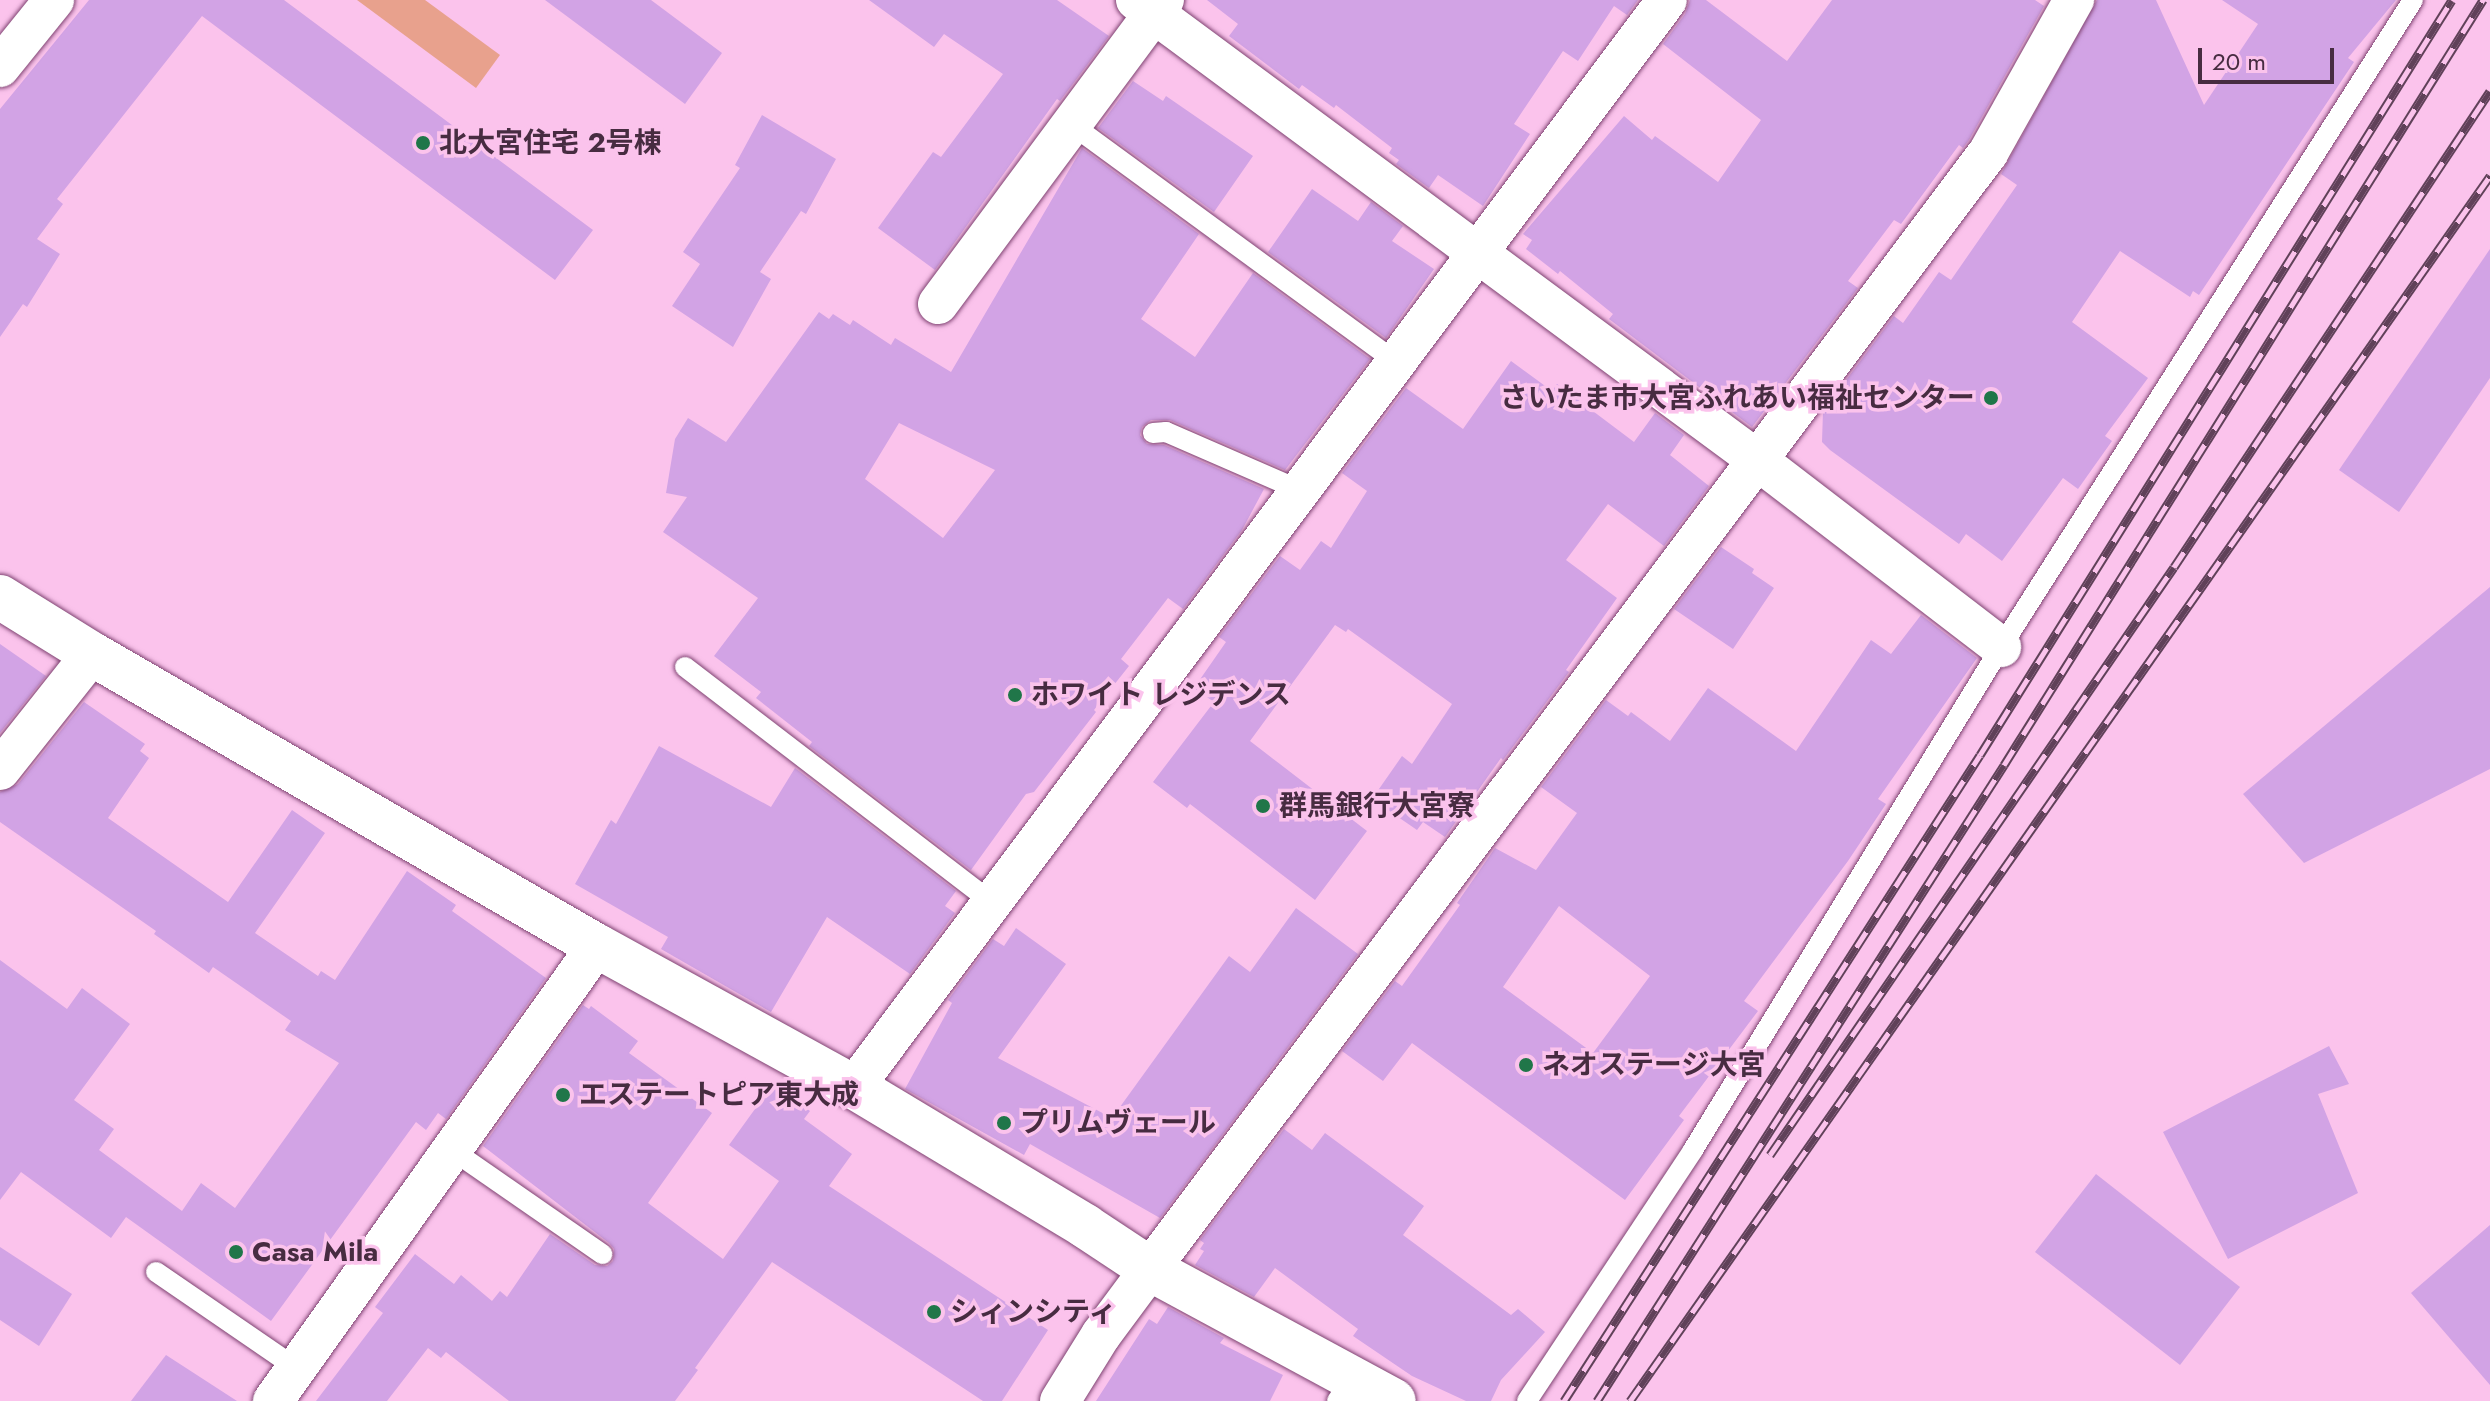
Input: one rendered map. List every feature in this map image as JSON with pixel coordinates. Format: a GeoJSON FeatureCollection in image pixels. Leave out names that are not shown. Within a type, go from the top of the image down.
{"type":"FeatureCollection","features":[{"type":"Feature","properties":{"kind":"street"},"geometry":{"type":"LineString","coordinates":[[0,67],[54,0]]}},
{"type":"Feature","properties":{"kind":"street"},"geometry":{"type":"LineString","coordinates":[[854,1087],[1667,0]]}},
{"type":"Feature","properties":{"kind":"street"},"geometry":{"type":"LineString","coordinates":[[1060,1401],[1101,1335],[1150,1269],[1988,153],[2074,0]]}},
{"type":"Feature","properties":{"kind":"street"},"geometry":{"type":"LineString","coordinates":[[938,304],[1071,124],[1151,5],[2001,647]]}},
{"type":"Feature","properties":{"kind":"street"},"geometry":{"type":"LineString","coordinates":[[0,597],[92,654],[597,946],[854,1087],[1085,1226],[1344,1391],[1394,1401]]}},
{"type":"Feature","properties":{"kind":"street"},"geometry":{"type":"LineString","coordinates":[[0,770],[92,654]]}},
{"type":"Feature","properties":{"kind":"street"},"geometry":{"type":"LineString","coordinates":[[273,1401],[597,946]]}},
{"type":"Feature","properties":{"kind":"lane"},"geometry":{"type":"LineString","coordinates":[[1527,1401],[1693,1150],[2001,647],[2413,0]]}},
{"type":"Feature","properties":{"kind":"lane"},"geometry":{"type":"LineString","coordinates":[[1071,124],[1398,363]]}},
{"type":"Feature","properties":{"kind":"lane"},"geometry":{"type":"LineString","coordinates":[[1153,433],[1166,432],[1302,491]]}},
{"type":"Feature","properties":{"kind":"lane"},"geometry":{"type":"LineString","coordinates":[[685,667],[993,903]]}},
{"type":"Feature","properties":{"kind":"lane"},"geometry":{"type":"LineString","coordinates":[[452,1150],[602,1254]]}},
{"type":"Feature","properties":{"kind":"lane"},"geometry":{"type":"LineString","coordinates":[[156,1272],[296,1368]]}},
{"type":"Feature","properties":{"kind":"shaded area"},"geometry":{"type":"Polygon","coordinates":[[[357,0],[425,0],[500,55],[476,88],[357,0]]]}},
{"type":"Feature","properties":{"kind":"building"},"geometry":{"type":"Polygon","coordinates":[[[89,0],[284,0],[593,230],[555,280],[202,16],[57,199],[63,204],[37,239],[60,254],[27,307],[23,304],[0,337],[0,109],[89,0]]]}},
{"type":"Feature","properties":{"kind":"building"},"geometry":{"type":"Polygon","coordinates":[[[545,0],[651,0],[722,53],[685,104],[545,0]]]}},
{"type":"Feature","properties":{"kind":"building"},"geometry":{"type":"Polygon","coordinates":[[[869,0],[1057,0],[1109,36],[1060,101],[1057,99],[935,270],[878,228],[933,152],[941,157],[1003,74],[944,34],[934,47],[869,0]]]}},
{"type":"Feature","properties":{"kind":"building"},"geometry":{"type":"Polygon","coordinates":[[[1207,0],[1638,0],[1627,15],[1614,6],[1578,61],[1563,51],[1514,124],[1530,134],[1483,206],[1438,175],[1429,188],[1396,164],[1399,160],[1389,153],[1392,148],[1336,105],[1334,108],[1302,85],[1299,89],[1229,36],[1238,24],[1207,0]]]}},
{"type":"Feature","properties":{"kind":"building"},"geometry":{"type":"Polygon","coordinates":[[[1690,0],[1706,0],[1787,61],[1832,0],[2035,0],[2044,6],[1969,140],[1963,148],[1959,145],[1901,224],[1894,220],[1848,281],[1858,288],[1752,427],[1609,319],[1613,314],[1560,271],[1558,274],[1526,249],[1532,240],[1523,234],[1624,116],[1652,140],[1655,136],[1718,182],[1761,120],[1663,44],[1685,14],[1690,0]]]}},
{"type":"Feature","properties":{"kind":"building"},"geometry":{"type":"Polygon","coordinates":[[[2097,0],[2156,0],[2204,105],[2258,24],[2222,0],[2396,0],[2348,58],[2354,62],[2199,295],[2193,291],[2190,297],[2120,251],[2072,322],[2148,378],[2105,436],[2112,441],[2078,489],[2063,478],[2002,561],[1966,534],[1959,544],[1830,450],[1822,442],[1823,411],[1894,316],[1903,323],[1939,272],[1951,280],[2017,185],[2001,174],[2097,0]]]}},
{"type":"Feature","properties":{"kind":"building"},"geometry":{"type":"Polygon","coordinates":[[[1133,81],[1163,101],[1166,96],[1253,156],[1214,212],[1098,128],[1133,81]]]}},
{"type":"Feature","properties":{"kind":"building"},"geometry":{"type":"Polygon","coordinates":[[[762,115],[836,159],[806,214],[801,211],[760,272],[771,279],[733,347],[672,306],[700,264],[683,252],[740,168],[735,165],[762,115]]]}},
{"type":"Feature","properties":{"kind":"building"},"geometry":{"type":"Polygon","coordinates":[[[1082,148],[1199,234],[1141,319],[1195,357],[1253,273],[1370,359],[1285,470],[1170,420],[1151,420],[1142,427],[1140,435],[1147,444],[1164,445],[1264,489],[1242,530],[1183,609],[1168,598],[1121,659],[1129,666],[1034,792],[1026,794],[971,870],[809,746],[812,742],[756,698],[761,692],[714,656],[758,598],[663,532],[687,497],[666,493],[675,439],[688,418],[726,442],[819,312],[829,319],[833,314],[850,325],[853,320],[891,345],[895,338],[951,372],[1082,148]],[[899,423],[865,479],[943,538],[995,470],[899,423]]]}},
{"type":"Feature","properties":{"kind":"building"},"geometry":{"type":"Polygon","coordinates":[[[1312,189],[1358,221],[1371,202],[1403,226],[1392,241],[1434,269],[1386,338],[1268,252],[1312,189]]]}},
{"type":"Feature","properties":{"kind":"building"},"geometry":{"type":"Polygon","coordinates":[[[2490,249],[2490,378],[2399,512],[2339,470],[2490,249]]]}},
{"type":"Feature","properties":{"kind":"building"},"geometry":{"type":"Polygon","coordinates":[[[1511,361],[1552,391],[1557,384],[1634,442],[1655,413],[1684,435],[1670,455],[1709,486],[1664,546],[1608,504],[1566,560],[1617,598],[1566,670],[1569,672],[1503,760],[1501,758],[1445,837],[1423,822],[1417,830],[1372,799],[1402,756],[1412,764],[1452,704],[1348,629],[1346,632],[1335,625],[1250,741],[1367,831],[1315,900],[1190,804],[1187,808],[1153,782],[1214,702],[1194,688],[1226,642],[1219,637],[1280,556],[1300,570],[1321,541],[1331,548],[1367,491],[1342,473],[1406,388],[1463,429],[1511,361]]]}},
{"type":"Feature","properties":{"kind":"building"},"geometry":{"type":"Polygon","coordinates":[[[1721,547],[1754,569],[1752,573],[1774,588],[1733,649],[1674,609],[1721,547]]]}},
{"type":"Feature","properties":{"kind":"building"},"geometry":{"type":"Polygon","coordinates":[[[2490,587],[2490,769],[2304,863],[2243,794],[2490,587]]]}},
{"type":"Feature","properties":{"kind":"building"},"geometry":{"type":"Polygon","coordinates":[[[1921,615],[1977,658],[1878,799],[1886,804],[1848,861],[1744,1001],[1758,1011],[1679,1116],[1684,1120],[1625,1200],[1412,1043],[1383,1081],[1342,1051],[1395,981],[1402,986],[1460,905],[1457,903],[1495,848],[1536,870],[1577,813],[1541,787],[1606,700],[1628,716],[1631,712],[1670,741],[1708,688],[1796,751],[1871,640],[1891,654],[1921,615]],[[1559,906],[1503,987],[1593,1053],[1650,976],[1559,906]]]}},
{"type":"Feature","properties":{"kind":"building"},"geometry":{"type":"Polygon","coordinates":[[[0,644],[46,676],[0,733],[0,644]]]}},
{"type":"Feature","properties":{"kind":"building"},"geometry":{"type":"Polygon","coordinates":[[[84,702],[145,744],[140,751],[149,758],[108,818],[228,902],[292,810],[325,833],[255,933],[318,976],[321,971],[335,980],[407,871],[456,905],[452,911],[546,978],[446,1119],[438,1113],[426,1130],[416,1122],[271,1321],[126,1217],[111,1238],[21,1172],[0,1200],[0,960],[67,1009],[82,988],[130,1024],[74,1100],[114,1129],[99,1150],[182,1211],[201,1183],[235,1208],[339,1063],[285,1030],[291,1021],[213,967],[209,973],[154,934],[156,931],[0,822],[0,792],[18,784],[84,702]]]}},
{"type":"Feature","properties":{"kind":"building"},"geometry":{"type":"Polygon","coordinates":[[[659,746],[771,807],[795,768],[956,891],[945,906],[955,913],[910,974],[827,917],[771,1012],[661,949],[668,937],[575,884],[611,820],[616,824],[659,746]]]}},
{"type":"Feature","properties":{"kind":"building"},"geometry":{"type":"Polygon","coordinates":[[[1296,908],[1358,954],[1160,1218],[1030,1144],[1024,1155],[905,1089],[952,1003],[948,1000],[993,939],[1004,946],[1016,928],[1066,964],[998,1058],[1112,1118],[1229,956],[1250,972],[1296,908]]]}},
{"type":"Feature","properties":{"kind":"building"},"geometry":{"type":"Polygon","coordinates":[[[583,1005],[589,1009],[591,1006],[638,1041],[629,1053],[712,1113],[648,1203],[723,1259],[779,1181],[729,1145],[773,1084],[810,1111],[804,1119],[852,1154],[829,1186],[1048,1330],[1002,1401],[983,1401],[772,1262],[695,1368],[698,1370],[675,1401],[509,1401],[446,1352],[441,1358],[428,1348],[387,1401],[316,1401],[383,1313],[375,1307],[415,1254],[454,1284],[461,1275],[492,1301],[500,1291],[507,1297],[550,1234],[595,1265],[607,1266],[613,1261],[614,1249],[609,1243],[483,1146],[583,1005]]]}},
{"type":"Feature","properties":{"kind":"building"},"geometry":{"type":"Polygon","coordinates":[[[2329,1046],[2349,1084],[2318,1094],[2358,1193],[2228,1259],[2163,1132],[2329,1046]]]}},
{"type":"Feature","properties":{"kind":"building"},"geometry":{"type":"Polygon","coordinates":[[[1284,1129],[1312,1150],[1325,1133],[1424,1206],[1403,1235],[1511,1315],[1518,1309],[1545,1332],[1501,1380],[1491,1401],[1466,1401],[1412,1376],[1353,1336],[1358,1329],[1275,1268],[1254,1297],[1195,1265],[1204,1251],[1200,1249],[1204,1243],[1200,1240],[1284,1129]]]}},
{"type":"Feature","properties":{"kind":"building"},"geometry":{"type":"Polygon","coordinates":[[[2096,1174],[2240,1287],[2180,1365],[2035,1252],[2096,1174]]]}},
{"type":"Feature","properties":{"kind":"building"},"geometry":{"type":"Polygon","coordinates":[[[2490,1225],[2490,1385],[2411,1293],[2490,1225]]]}},
{"type":"Feature","properties":{"kind":"building"},"geometry":{"type":"Polygon","coordinates":[[[0,1247],[72,1294],[39,1346],[0,1320],[0,1247]]]}},
{"type":"Feature","properties":{"kind":"building"},"geometry":{"type":"Polygon","coordinates":[[[1168,1307],[1224,1338],[1220,1343],[1283,1375],[1270,1401],[1096,1401],[1149,1319],[1157,1324],[1168,1307]]]}},
{"type":"Feature","properties":{"kind":"building"},"geometry":{"type":"Polygon","coordinates":[[[166,1355],[237,1401],[131,1401],[166,1355]]]}},
{"type":"Feature","properties":{"kind":"railway"},"geometry":{"type":"LineString","coordinates":[[1564,1401],[1980,755],[2452,0]]}},
{"type":"Feature","properties":{"kind":"railway"},"geometry":{"type":"LineString","coordinates":[[1597,1401],[2004,765],[2483,0]]}},
{"type":"Feature","properties":{"kind":"railway"},"geometry":{"type":"LineString","coordinates":[[1770,1155],[2174,567],[2490,91]]}},
{"type":"Feature","properties":{"kind":"railway"},"geometry":{"type":"LineString","coordinates":[[1630,1401],[2490,176]]}},
{"type":"Feature","properties":{"kind":"place","name":"北大宮住宅 2号棟"},"geometry":{"type":"Point","coordinates":[423,143]}},
{"type":"Feature","properties":{"kind":"place","name":"さいたま市大宮ふれあい福祉センター"},"geometry":{"type":"Point","coordinates":[1991,398]}},
{"type":"Feature","properties":{"kind":"place","name":"ホワイト レジデンス"},"geometry":{"type":"Point","coordinates":[1015,695]}},
{"type":"Feature","properties":{"kind":"place","name":"群馬銀行大宮寮"},"geometry":{"type":"Point","coordinates":[1263,806]}},
{"type":"Feature","properties":{"kind":"place","name":"ネオステージ大宮"},"geometry":{"type":"Point","coordinates":[1526,1065]}},
{"type":"Feature","properties":{"kind":"place","name":"エステートピア東大成"},"geometry":{"type":"Point","coordinates":[563,1095]}},
{"type":"Feature","properties":{"kind":"place","name":"プリムヴェール"},"geometry":{"type":"Point","coordinates":[1004,1123]}},
{"type":"Feature","properties":{"kind":"place","name":"Casa Mila"},"geometry":{"type":"Point","coordinates":[236,1252]}},
{"type":"Feature","properties":{"kind":"place","name":"シィンシティ"},"geometry":{"type":"Point","coordinates":[934,1312]}}]}
